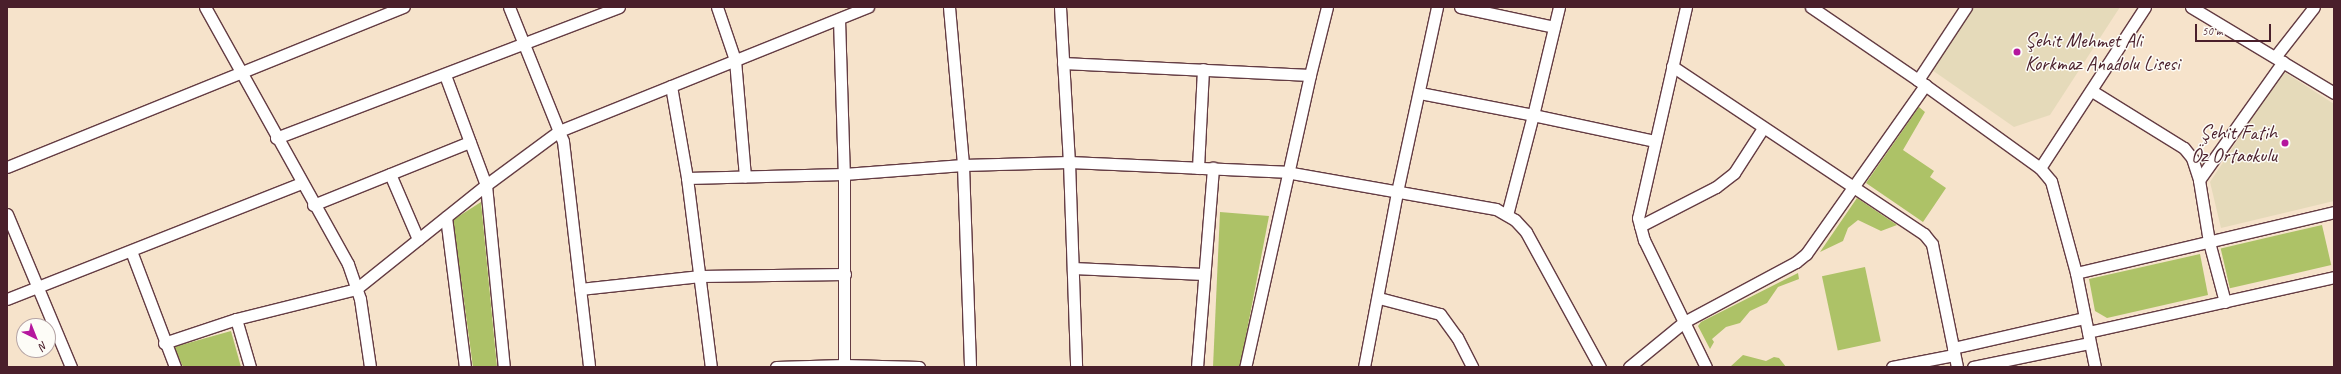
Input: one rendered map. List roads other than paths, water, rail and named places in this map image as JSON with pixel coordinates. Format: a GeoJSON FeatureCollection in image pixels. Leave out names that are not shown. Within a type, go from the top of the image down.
{"type":"FeatureCollection","features":[{"type":"Feature","properties":{"kind":"street"},"geometry":{"type":"LineString","coordinates":[[205,7],[313,205],[348,264],[356,289],[370,367]]}},
{"type":"Feature","properties":{"kind":"street"},"geometry":{"type":"LineString","coordinates":[[7,167],[404,7]]}},
{"type":"Feature","properties":{"kind":"street"},"geometry":{"type":"LineString","coordinates":[[509,7],[563,141],[589,367]]}},
{"type":"Feature","properties":{"kind":"street"},"geometry":{"type":"LineString","coordinates":[[276,138],[524,45],[619,7]]}},
{"type":"Feature","properties":{"kind":"street"},"geometry":{"type":"LineString","coordinates":[[717,7],[735,60],[745,177]]}},
{"type":"Feature","properties":{"kind":"street"},"geometry":{"type":"LineString","coordinates":[[164,342],[236,319],[356,289],[486,185],[559,131],[868,7]]}},
{"type":"Feature","properties":{"kind":"street"},"geometry":{"type":"LineString","coordinates":[[949,7],[963,165],[970,367]]}},
{"type":"Feature","properties":{"kind":"street"},"geometry":{"type":"LineString","coordinates":[[1060,7],[1069,162],[1076,367]]}},
{"type":"Feature","properties":{"kind":"street"},"geometry":{"type":"LineString","coordinates":[[1245,367],[1286,172],[1327,7]]}},
{"type":"Feature","properties":{"kind":"street"},"geometry":{"type":"LineString","coordinates":[[1364,367],[1379,298],[1397,192],[1438,7]]}},
{"type":"Feature","properties":{"kind":"street"},"geometry":{"type":"LineString","coordinates":[[1460,7],[1554,27]]}},
{"type":"Feature","properties":{"kind":"street"},"geometry":{"type":"LineString","coordinates":[[1507,215],[1559,7]]}},
{"type":"Feature","properties":{"kind":"street"},"geometry":{"type":"LineString","coordinates":[[1686,7],[1654,141],[1638,218],[1644,240],[1706,367]]}},
{"type":"Feature","properties":{"kind":"street"},"geometry":{"type":"LineString","coordinates":[[1811,7],[1922,82],[2040,168],[2050,181],[2058,202],[2076,273],[2095,367]]}},
{"type":"Feature","properties":{"kind":"street"},"geometry":{"type":"LineString","coordinates":[[1629,367],[1684,322],[1796,262],[1815,242],[1856,187],[1922,82],[1966,7]]}},
{"type":"Feature","properties":{"kind":"street"},"geometry":{"type":"LineString","coordinates":[[2040,168],[2092,91],[2145,7]]}},
{"type":"Feature","properties":{"kind":"street"},"geometry":{"type":"LineString","coordinates":[[2191,7],[2334,93]]}},
{"type":"Feature","properties":{"kind":"street"},"geometry":{"type":"LineString","coordinates":[[2199,180],[2314,7]]}},
{"type":"Feature","properties":{"kind":"street"},"geometry":{"type":"LineString","coordinates":[[839,19],[844,174],[844,366]]}},
{"type":"Feature","properties":{"kind":"street"},"geometry":{"type":"LineString","coordinates":[[1063,63],[1310,74]]}},
{"type":"Feature","properties":{"kind":"street"},"geometry":{"type":"LineString","coordinates":[[1672,66],[1763,128],[1856,187],[1924,234],[1932,244],[1957,367]]}},
{"type":"Feature","properties":{"kind":"street"},"geometry":{"type":"LineString","coordinates":[[1198,168],[1203,69]]}},
{"type":"Feature","properties":{"kind":"street"},"geometry":{"type":"LineString","coordinates":[[445,75],[486,185],[504,367]]}},
{"type":"Feature","properties":{"kind":"street"},"geometry":{"type":"LineString","coordinates":[[671,86],[687,178],[711,367]]}},
{"type":"Feature","properties":{"kind":"street"},"geometry":{"type":"LineString","coordinates":[[2092,91],[2184,148],[2192,158],[2199,180],[2209,242],[2225,302]]}},
{"type":"Feature","properties":{"kind":"street"},"geometry":{"type":"LineString","coordinates":[[1420,93],[1654,141]]}},
{"type":"Feature","properties":{"kind":"street"},"geometry":{"type":"LineString","coordinates":[[1640,226],[1716,187],[1734,173],[1763,128]]}},
{"type":"Feature","properties":{"kind":"street"},"geometry":{"type":"LineString","coordinates":[[313,205],[470,142]]}},
{"type":"Feature","properties":{"kind":"street"},"geometry":{"type":"LineString","coordinates":[[687,178],[844,174],[963,165],[1069,162],[1286,172],[1496,209],[1507,215],[1526,232],[1600,367]]}},
{"type":"Feature","properties":{"kind":"street"},"geometry":{"type":"LineString","coordinates":[[1197,367],[1203,274],[1213,168]]}},
{"type":"Feature","properties":{"kind":"street"},"geometry":{"type":"LineString","coordinates":[[390,174],[418,239]]}},
{"type":"Feature","properties":{"kind":"street"},"geometry":{"type":"LineString","coordinates":[[7,299],[301,183]]}},
{"type":"Feature","properties":{"kind":"street"},"geometry":{"type":"LineString","coordinates":[[7,214],[71,367]]}},
{"type":"Feature","properties":{"kind":"street"},"geometry":{"type":"LineString","coordinates":[[2076,273],[2333,215]]}},
{"type":"Feature","properties":{"kind":"street"},"geometry":{"type":"LineString","coordinates":[[446,217],[465,367]]}},
{"type":"Feature","properties":{"kind":"street"},"geometry":{"type":"LineString","coordinates":[[130,251],[164,342],[175,367]]}},
{"type":"Feature","properties":{"kind":"street"},"geometry":{"type":"LineString","coordinates":[[1073,268],[1203,274]]}},
{"type":"Feature","properties":{"kind":"street"},"geometry":{"type":"LineString","coordinates":[[580,289],[700,276],[845,274]]}},
{"type":"Feature","properties":{"kind":"street"},"geometry":{"type":"LineString","coordinates":[[1973,367],[2225,302],[2334,277]]}},
{"type":"Feature","properties":{"kind":"street"},"geometry":{"type":"LineString","coordinates":[[1379,298],[1440,314],[1451,326],[1470,366]]}},
{"type":"Feature","properties":{"kind":"street"},"geometry":{"type":"LineString","coordinates":[[1892,367],[2084,318]]}},
{"type":"Feature","properties":{"kind":"street"},"geometry":{"type":"LineString","coordinates":[[236,319],[250,367]]}},
{"type":"Feature","properties":{"kind":"street"},"geometry":{"type":"LineString","coordinates":[[776,367],[920,367]]}},
{"type":"Feature","properties":{"kind":"place","name":"Şehit Mehmet Ali Korkmaz Anadolu Lisesi"},"geometry":{"type":"Point","coordinates":[2017,52]}},
{"type":"Feature","properties":{"kind":"place","name":"Şehit Fatih Öz Ortaokulu"},"geometry":{"type":"Point","coordinates":[2285,143]}}]}
